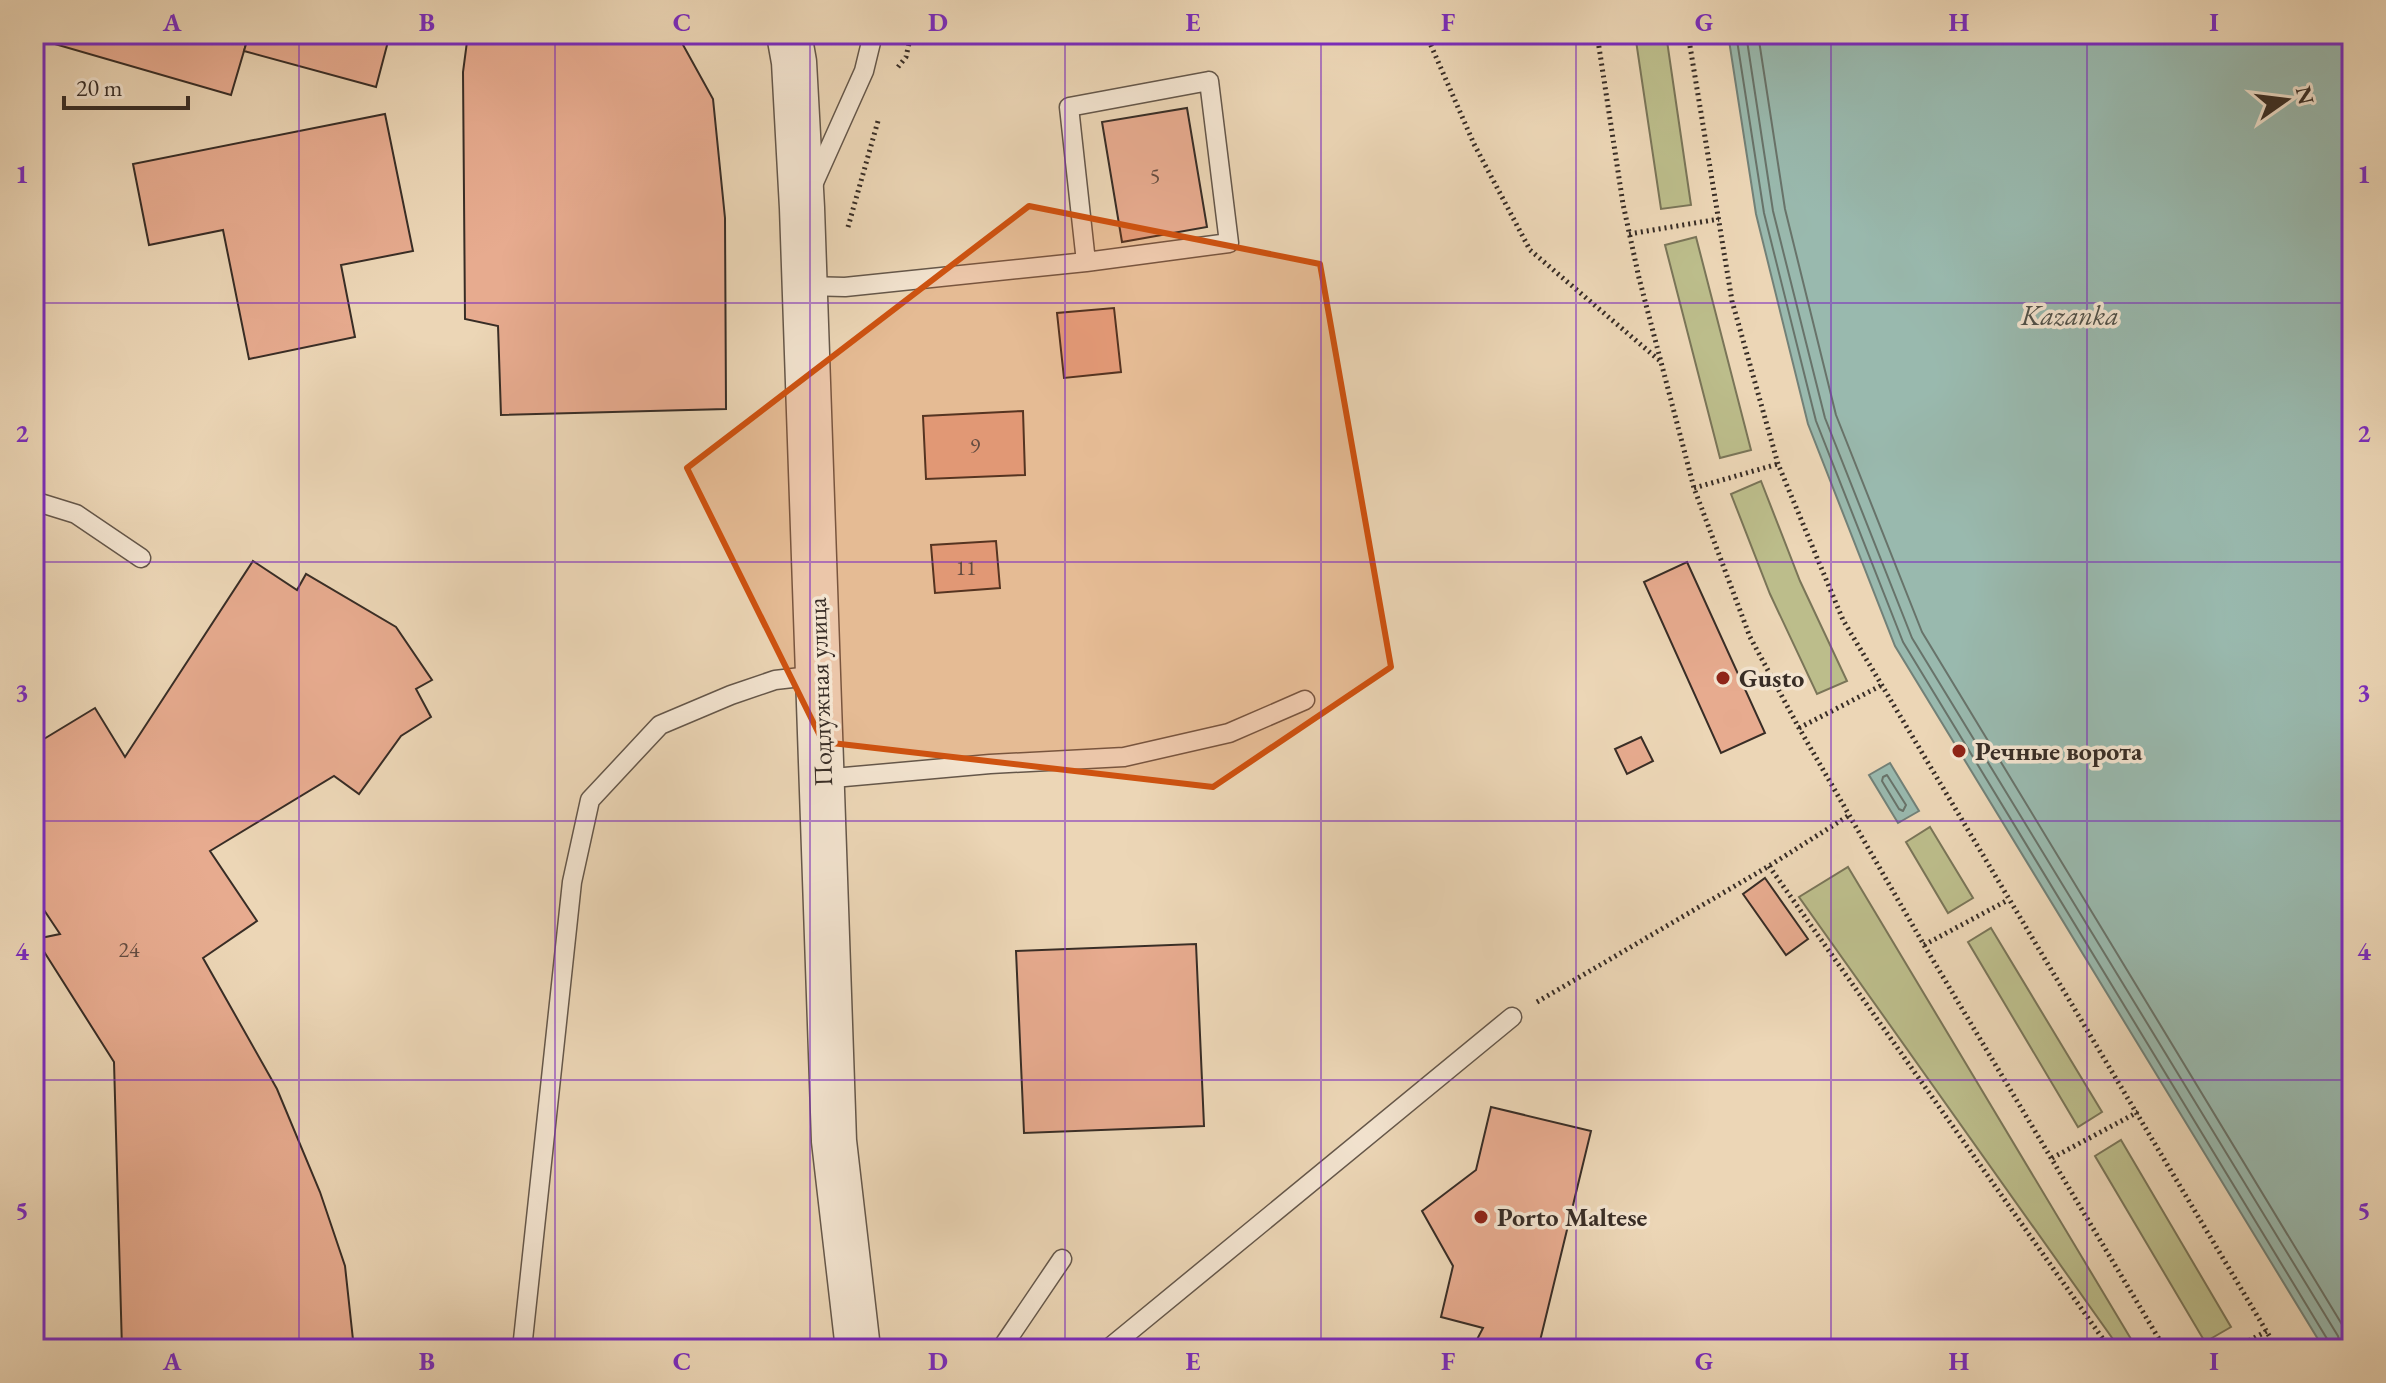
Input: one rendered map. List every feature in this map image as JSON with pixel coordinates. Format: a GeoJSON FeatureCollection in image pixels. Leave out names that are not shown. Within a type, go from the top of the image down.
{"type":"FeatureCollection","features":[{"type":"Feature","properties":{"kind":"street","name":"Подлужная улица"},"geometry":{"type":"LineString","coordinates":[[789,34],[794,62],[802,208],[825,287],[819,675],[822,779],[834,1141],[858,1349]]}},
{"type":"Feature","properties":{"kind":"lane"},"geometry":{"type":"LineString","coordinates":[[802,208],[864,71],[873,34]]}},
{"type":"Feature","properties":{"kind":"lane"},"geometry":{"type":"LineString","coordinates":[[825,287],[1086,262],[1229,243],[1209,81],[1069,107],[1086,262]]}},
{"type":"Feature","properties":{"kind":"lane"},"geometry":{"type":"LineString","coordinates":[[34,501],[76,514],[141,558]]}},
{"type":"Feature","properties":{"kind":"lane"},"geometry":{"type":"LineString","coordinates":[[522,1349],[572,882],[590,800],[660,725],[775,680],[819,675]]}},
{"type":"Feature","properties":{"kind":"lane"},"geometry":{"type":"LineString","coordinates":[[822,779],[990,764],[1124,757],[1229,733],[1305,700]]}},
{"type":"Feature","properties":{"kind":"lane"},"geometry":{"type":"LineString","coordinates":[[1108,1349],[1512,1017]]}},
{"type":"Feature","properties":{"kind":"lane"},"geometry":{"type":"LineString","coordinates":[[1001,1349],[1062,1259]]}},
{"type":"Feature","properties":{"kind":"path"},"geometry":{"type":"LineString","coordinates":[[889,79],[906,57],[911,34]]}},
{"type":"Feature","properties":{"kind":"path"},"geometry":{"type":"LineString","coordinates":[[1426,34],[1474,144],[1530,250],[1660,361]]}},
{"type":"Feature","properties":{"kind":"path"},"geometry":{"type":"LineString","coordinates":[[1597,34],[1629,234],[1660,361],[1694,488],[1750,637],[1848,816],[2165,1349]]}},
{"type":"Feature","properties":{"kind":"path"},"geometry":{"type":"LineString","coordinates":[[1688,34],[1732,301],[1778,464],[1843,620],[2277,1349]]}},
{"type":"Feature","properties":{"kind":"path"},"geometry":{"type":"LineString","coordinates":[[825,287],[844,244],[881,109]]}},
{"type":"Feature","properties":{"kind":"path"},"geometry":{"type":"LineString","coordinates":[[1629,234],[1719,219]]}},
{"type":"Feature","properties":{"kind":"path"},"geometry":{"type":"LineString","coordinates":[[1694,488],[1778,464]]}},
{"type":"Feature","properties":{"kind":"path"},"geometry":{"type":"LineString","coordinates":[[1799,728],[1882,685]]}},
{"type":"Feature","properties":{"kind":"path"},"geometry":{"type":"LineString","coordinates":[[1512,1017],[1848,816]]}},
{"type":"Feature","properties":{"kind":"path"},"geometry":{"type":"LineString","coordinates":[[1769,866],[2110,1349]]}},
{"type":"Feature","properties":{"kind":"path"},"geometry":{"type":"LineString","coordinates":[[1924,945],[2008,900]]}},
{"type":"Feature","properties":{"kind":"path"},"geometry":{"type":"LineString","coordinates":[[2052,1158],[2138,1112]]}},
{"type":"Feature","properties":{"kind":"path"},"geometry":{"type":"LineString","coordinates":[[2233,1349],[2267,1331]]}},
{"type":"Feature","properties":{"kind":"highlighted area"},"geometry":{"type":"Polygon","coordinates":[[[1029,206],[1320,264],[1391,667],[1213,787],[823,742],[687,468],[1029,206]]]}},
{"type":"Feature","properties":{"kind":"green space"},"geometry":{"type":"Polygon","coordinates":[[[1635,34],[1666,34],[1691,205],[1661,209],[1635,34]]]}},
{"type":"Feature","properties":{"kind":"green space"},"geometry":{"type":"Polygon","coordinates":[[[1696,237],[1751,450],[1720,458],[1665,245],[1696,237]]]}},
{"type":"Feature","properties":{"kind":"green space"},"geometry":{"type":"Polygon","coordinates":[[[1761,481],[1800,581],[1847,681],[1817,694],[1770,594],[1731,494],[1761,481]]]}},
{"type":"Feature","properties":{"kind":"green space"},"geometry":{"type":"Polygon","coordinates":[[[1930,827],[1973,898],[1948,913],[1906,842],[1930,827]]]}},
{"type":"Feature","properties":{"kind":"green space"},"geometry":{"type":"Polygon","coordinates":[[[1848,867],[2137,1349],[2120,1349],[1799,897],[1848,867]]]}},
{"type":"Feature","properties":{"kind":"green space"},"geometry":{"type":"Polygon","coordinates":[[[1991,928],[2102,1112],[2078,1127],[1968,942],[1991,928]]]}},
{"type":"Feature","properties":{"kind":"green space"},"geometry":{"type":"Polygon","coordinates":[[[2121,1140],[2231,1327],[2205,1342],[2095,1156],[2121,1140]]]}},
{"type":"Feature","properties":{"kind":"water","name":"Kazanka"},"geometry":{"type":"Polygon","coordinates":[[[1728,34],[2352,34],[2352,1349],[2324,1349],[1895,646],[1808,424],[1756,214],[1728,34]]]}},
{"type":"Feature","properties":{"kind":"water"},"geometry":{"type":"Polygon","coordinates":[[[1890,763],[1919,811],[1898,823],[1869,775],[1890,763]]]}},
{"type":"Feature","properties":{"kind":"building"},"geometry":{"type":"Polygon","coordinates":[[[34,34],[249,34],[231,95],[34,38],[34,34]]]}},
{"type":"Feature","properties":{"kind":"building"},"geometry":{"type":"Polygon","coordinates":[[[249,34],[390,34],[376,87],[244,51],[249,34]]]}},
{"type":"Feature","properties":{"kind":"building"},"geometry":{"type":"Polygon","coordinates":[[[468,34],[677,34],[713,99],[725,218],[726,409],[501,415],[498,326],[465,319],[463,72],[468,34]]]}},
{"type":"Feature","properties":{"kind":"building"},"geometry":{"type":"Polygon","coordinates":[[[1187,108],[1207,227],[1122,242],[1102,122],[1187,108]]]}},
{"type":"Feature","properties":{"kind":"building"},"geometry":{"type":"Polygon","coordinates":[[[385,114],[413,251],[341,265],[355,337],[249,359],[223,230],[149,245],[133,164],[385,114]]]}},
{"type":"Feature","properties":{"kind":"building"},"geometry":{"type":"Polygon","coordinates":[[[1114,308],[1121,372],[1064,378],[1057,313],[1114,308]]]}},
{"type":"Feature","properties":{"kind":"building"},"geometry":{"type":"Polygon","coordinates":[[[1023,411],[1025,475],[926,479],[923,416],[1023,411]]]}},
{"type":"Feature","properties":{"kind":"building"},"geometry":{"type":"Polygon","coordinates":[[[996,541],[1000,588],[935,593],[931,545],[996,541]]]}},
{"type":"Feature","properties":{"kind":"building"},"geometry":{"type":"Polygon","coordinates":[[[253,561],[297,590],[306,574],[396,627],[432,680],[416,689],[431,717],[401,736],[359,794],[334,776],[210,851],[257,921],[203,958],[277,1089],[320,1192],[345,1266],[354,1349],[122,1349],[114,1062],[36,939],[60,934],[34,895],[34,745],[95,708],[125,757],[253,561]]]}},
{"type":"Feature","properties":{"kind":"building"},"geometry":{"type":"Polygon","coordinates":[[[1687,562],[1765,733],[1721,753],[1644,582],[1687,562]]]}},
{"type":"Feature","properties":{"kind":"building"},"geometry":{"type":"Polygon","coordinates":[[[1641,737],[1653,761],[1627,774],[1615,749],[1641,737]]]}},
{"type":"Feature","properties":{"kind":"building"},"geometry":{"type":"Polygon","coordinates":[[[1765,878],[1808,939],[1786,955],[1743,894],[1765,878]]]}},
{"type":"Feature","properties":{"kind":"building"},"geometry":{"type":"Polygon","coordinates":[[[1196,944],[1204,1126],[1024,1133],[1016,951],[1196,944]]]}},
{"type":"Feature","properties":{"kind":"building"},"geometry":{"type":"Polygon","coordinates":[[[1491,1107],[1591,1131],[1540,1341],[1555,1349],[1472,1349],[1483,1328],[1441,1317],[1453,1266],[1422,1211],[1476,1170],[1491,1107]]]}},
{"type":"Feature","properties":{"kind":"place","name":"Gusto"},"geometry":{"type":"Point","coordinates":[1723,678]}},
{"type":"Feature","properties":{"kind":"place","name":"Речные ворота"},"geometry":{"type":"Point","coordinates":[1959,751]}},
{"type":"Feature","properties":{"kind":"place","name":"Porto Maltese"},"geometry":{"type":"Point","coordinates":[1481,1217]}}]}
